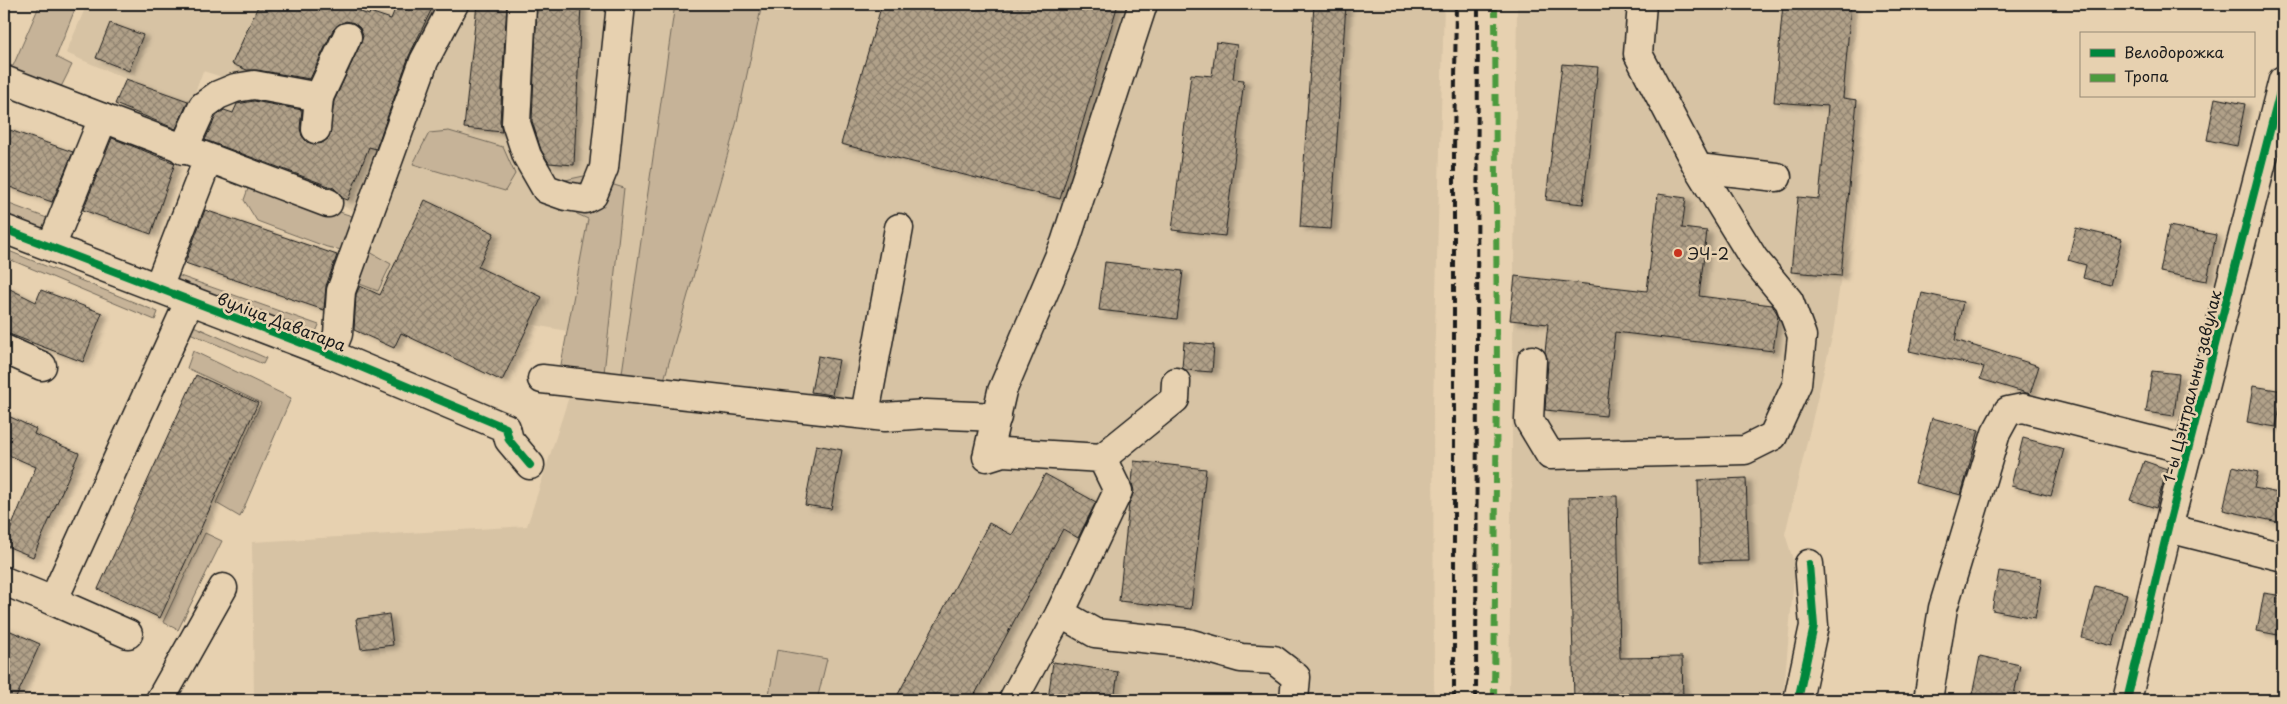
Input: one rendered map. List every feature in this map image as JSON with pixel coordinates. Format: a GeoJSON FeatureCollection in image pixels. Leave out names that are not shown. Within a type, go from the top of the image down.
{"type":"FeatureCollection","features":[{"type":"Feature","properties":{"kind":"street"},"geometry":{"type":"LineString","coordinates":[[330,354],[338,334],[341,291],[424,61],[454,4]]}},
{"type":"Feature","properties":{"kind":"street"},"geometry":{"type":"LineString","coordinates":[[522,6],[516,124],[524,148],[546,189],[566,196],[585,199],[593,195],[604,168],[621,4]]}},
{"type":"Feature","properties":{"kind":"street"},"geometry":{"type":"LineString","coordinates":[[1143,4],[1065,243],[1002,391],[987,458],[1003,452],[1102,458],[1175,399],[1176,382]]}},
{"type":"Feature","properties":{"kind":"street"},"geometry":{"type":"LineString","coordinates":[[1532,360],[1529,420],[1550,455],[1745,450],[1774,436],[1797,384],[1802,336],[1789,300],[1754,259],[1698,168],[1638,54],[1642,4]]}},
{"type":"Feature","properties":{"kind":"street"},"geometry":{"type":"LineString","coordinates":[[316,129],[319,97],[347,37]]}},
{"type":"Feature","properties":{"kind":"street"},"geometry":{"type":"LineString","coordinates":[[4,80],[183,150],[328,203]]}},
{"type":"Feature","properties":{"kind":"street","name":"1-ы Цэнтральны завулак"},"geometry":{"type":"LineString","coordinates":[[2127,700],[2168,528],[2190,450],[2283,80]]}},
{"type":"Feature","properties":{"kind":"street"},"geometry":{"type":"LineString","coordinates":[[183,150],[203,106],[218,95],[235,88],[254,85],[319,97]]}},
{"type":"Feature","properties":{"kind":"street"},"geometry":{"type":"LineString","coordinates":[[51,247],[102,118]]}},
{"type":"Feature","properties":{"kind":"street"},"geometry":{"type":"LineString","coordinates":[[158,288],[208,159]]}},
{"type":"Feature","properties":{"kind":"street"},"geometry":{"type":"LineString","coordinates":[[1698,168],[1777,177]]}},
{"type":"Feature","properties":{"kind":"street"},"geometry":{"type":"LineString","coordinates":[[865,414],[899,228]]}},
{"type":"Feature","properties":{"kind":"street","name":"вуліца Даватара"},"geometry":{"type":"LineString","coordinates":[[4,229],[330,354],[506,428],[509,440],[530,466]]}},
{"type":"Feature","properties":{"kind":"street"},"geometry":{"type":"LineString","coordinates":[[52,601],[190,300]]}},
{"type":"Feature","properties":{"kind":"street"},"geometry":{"type":"LineString","coordinates":[[4,349],[42,366]]}},
{"type":"Feature","properties":{"kind":"street"},"geometry":{"type":"LineString","coordinates":[[542,378],[902,418],[926,414],[997,417]]}},
{"type":"Feature","properties":{"kind":"street"},"geometry":{"type":"LineString","coordinates":[[1928,700],[1943,608],[1996,433],[2008,411],[2023,408],[2190,450]]}},
{"type":"Feature","properties":{"kind":"street"},"geometry":{"type":"LineString","coordinates":[[1013,700],[1060,613],[1118,491],[1102,458]]}},
{"type":"Feature","properties":{"kind":"street"},"geometry":{"type":"LineString","coordinates":[[2168,528],[2283,558]]}},
{"type":"Feature","properties":{"kind":"street"},"geometry":{"type":"LineString","coordinates":[[1798,700],[1814,626],[1809,564]]}},
{"type":"Feature","properties":{"kind":"street"},"geometry":{"type":"LineString","coordinates":[[4,581],[128,634]]}},
{"type":"Feature","properties":{"kind":"street"},"geometry":{"type":"LineString","coordinates":[[160,700],[223,588]]}},
{"type":"Feature","properties":{"kind":"street"},"geometry":{"type":"LineString","coordinates":[[1060,613],[1095,633],[1188,643],[1241,658],[1274,660],[1296,677],[1294,700]]}},
{"type":"Feature","properties":{"kind":"shaded area"},"geometry":{"type":"Polygon","coordinates":[[[40,4],[77,4],[56,57],[72,65],[60,89],[4,68],[4,64],[13,66],[40,4]]]}},
{"type":"Feature","properties":{"kind":"shaded area"},"geometry":{"type":"Polygon","coordinates":[[[87,4],[1444,4],[1433,404],[1434,700],[254,700],[252,542],[527,526],[589,335],[529,324],[502,381],[401,334],[394,348],[347,326],[362,243],[372,219],[206,146],[221,108],[229,71],[225,78],[203,71],[191,103],[138,84],[66,53],[87,4]]]}},
{"type":"Feature","properties":{"kind":"shaded area"},"geometry":{"type":"Polygon","coordinates":[[[675,4],[762,4],[737,121],[664,380],[622,373],[675,4]]]}},
{"type":"Feature","properties":{"kind":"shaded area"},"geometry":{"type":"Polygon","coordinates":[[[1517,4],[1851,4],[1843,98],[1857,100],[1841,276],[1833,333],[1785,534],[1795,566],[1783,700],[1752,694],[1750,700],[1509,700],[1517,4]]]}},
{"type":"Feature","properties":{"kind":"shaded area"},"geometry":{"type":"Polygon","coordinates":[[[449,131],[503,147],[515,174],[505,191],[413,164],[429,133],[449,131]]]}},
{"type":"Feature","properties":{"kind":"shaded area"},"geometry":{"type":"Polygon","coordinates":[[[584,176],[624,188],[604,373],[560,370],[588,219],[577,214],[556,182],[584,176]]]}},
{"type":"Feature","properties":{"kind":"shaded area"},"geometry":{"type":"Polygon","coordinates":[[[250,183],[352,216],[361,223],[347,251],[327,247],[257,221],[244,200],[250,183]]]}},
{"type":"Feature","properties":{"kind":"shaded area"},"geometry":{"type":"Polygon","coordinates":[[[4,202],[55,221],[44,229],[4,214],[4,202]]]}},
{"type":"Feature","properties":{"kind":"shaded area"},"geometry":{"type":"Polygon","coordinates":[[[4,249],[158,312],[155,320],[4,257],[4,249]]]}},
{"type":"Feature","properties":{"kind":"shaded area"},"geometry":{"type":"Polygon","coordinates":[[[368,251],[391,264],[378,291],[360,284],[368,251]]]}},
{"type":"Feature","properties":{"kind":"shaded area"},"geometry":{"type":"Polygon","coordinates":[[[177,275],[319,325],[316,332],[309,333],[173,282],[177,275]]]}},
{"type":"Feature","properties":{"kind":"shaded area"},"geometry":{"type":"Polygon","coordinates":[[[189,324],[266,358],[263,364],[185,331],[189,324]]]}},
{"type":"Feature","properties":{"kind":"shaded area"},"geometry":{"type":"Polygon","coordinates":[[[193,351],[291,398],[240,517],[216,503],[261,403],[187,368],[193,351]]]}},
{"type":"Feature","properties":{"kind":"shaded area"},"geometry":{"type":"Polygon","coordinates":[[[205,533],[222,541],[178,630],[163,622],[205,533]]]}},
{"type":"Feature","properties":{"kind":"shaded area"},"geometry":{"type":"Polygon","coordinates":[[[777,650],[827,659],[817,700],[768,700],[777,650]]]}},
{"type":"Feature","properties":{"kind":"building"},"geometry":{"type":"Polygon","coordinates":[[[259,4],[339,4],[369,15],[370,12],[391,19],[397,4],[434,4],[409,56],[376,149],[369,147],[348,200],[342,198],[334,188],[205,140],[216,116],[224,110],[233,113],[237,104],[254,101],[302,110],[300,128],[302,136],[307,142],[314,144],[322,143],[329,138],[334,101],[361,43],[363,36],[360,28],[354,23],[346,21],[333,30],[310,79],[247,70],[232,64],[259,4]]]}},
{"type":"Feature","properties":{"kind":"building"},"geometry":{"type":"Polygon","coordinates":[[[477,4],[507,4],[500,122],[502,132],[464,128],[477,4]]]}},
{"type":"Feature","properties":{"kind":"building"},"geometry":{"type":"Polygon","coordinates":[[[537,4],[581,4],[574,165],[549,163],[541,150],[532,121],[537,4]]]}},
{"type":"Feature","properties":{"kind":"building"},"geometry":{"type":"Polygon","coordinates":[[[882,4],[1118,4],[1060,199],[841,144],[882,4]]]}},
{"type":"Feature","properties":{"kind":"building"},"geometry":{"type":"Polygon","coordinates":[[[1314,4],[1346,4],[1331,229],[1300,227],[1314,4]]]}},
{"type":"Feature","properties":{"kind":"building"},"geometry":{"type":"Polygon","coordinates":[[[1783,4],[1851,4],[1843,98],[1857,100],[1841,276],[1791,272],[1798,197],[1819,199],[1828,106],[1774,102],[1783,4]]]}},
{"type":"Feature","properties":{"kind":"building"},"geometry":{"type":"Polygon","coordinates":[[[110,23],[143,35],[129,71],[96,58],[110,23]]]}},
{"type":"Feature","properties":{"kind":"building"},"geometry":{"type":"Polygon","coordinates":[[[1216,42],[1237,45],[1233,79],[1244,80],[1225,236],[1172,230],[1191,74],[1212,76],[1216,42]]]}},
{"type":"Feature","properties":{"kind":"building"},"geometry":{"type":"Polygon","coordinates":[[[1562,64],[1598,67],[1583,204],[1546,200],[1562,64]]]}},
{"type":"Feature","properties":{"kind":"building"},"geometry":{"type":"Polygon","coordinates":[[[126,79],[188,101],[176,129],[115,104],[126,79]]]}},
{"type":"Feature","properties":{"kind":"building"},"geometry":{"type":"Polygon","coordinates":[[[2215,98],[2245,104],[2237,146],[2207,140],[2215,98]]]}},
{"type":"Feature","properties":{"kind":"building"},"geometry":{"type":"Polygon","coordinates":[[[4,128],[73,152],[52,202],[4,185],[4,128]]]}},
{"type":"Feature","properties":{"kind":"building"},"geometry":{"type":"Polygon","coordinates":[[[112,138],[175,163],[151,234],[83,210],[112,138]]]}},
{"type":"Feature","properties":{"kind":"building","name":"ЭЧ-2"},"geometry":{"type":"Polygon","coordinates":[[[1658,194],[1686,198],[1682,228],[1707,231],[1699,296],[1772,305],[1778,315],[1773,351],[1615,332],[1606,416],[1545,410],[1548,361],[1545,352],[1548,324],[1510,320],[1515,276],[1647,291],[1658,194]]]}},
{"type":"Feature","properties":{"kind":"building"},"geometry":{"type":"Polygon","coordinates":[[[425,200],[494,233],[478,267],[542,297],[502,381],[401,333],[394,348],[354,330],[356,294],[360,286],[380,295],[425,200]]]}},
{"type":"Feature","properties":{"kind":"building"},"geometry":{"type":"Polygon","coordinates":[[[205,210],[337,255],[326,286],[324,310],[185,263],[205,210]]]}},
{"type":"Feature","properties":{"kind":"building"},"geometry":{"type":"Polygon","coordinates":[[[2169,226],[2216,235],[2207,281],[2160,272],[2169,226]]]}},
{"type":"Feature","properties":{"kind":"building"},"geometry":{"type":"Polygon","coordinates":[[[2076,228],[2122,239],[2110,285],[2083,278],[2086,265],[2068,260],[2076,228]]]}},
{"type":"Feature","properties":{"kind":"building"},"geometry":{"type":"Polygon","coordinates":[[[1105,262],[1183,271],[1177,319],[1099,310],[1105,262]]]}},
{"type":"Feature","properties":{"kind":"building"},"geometry":{"type":"Polygon","coordinates":[[[4,286],[36,302],[41,290],[102,313],[83,362],[4,332],[4,286]]]}},
{"type":"Feature","properties":{"kind":"building"},"geometry":{"type":"Polygon","coordinates":[[[1922,293],[1963,302],[1955,340],[2039,366],[2030,394],[1980,379],[1984,367],[1909,351],[1922,293]]]}},
{"type":"Feature","properties":{"kind":"building"},"geometry":{"type":"Polygon","coordinates":[[[1184,342],[1214,345],[1212,372],[1182,368],[1184,342]]]}},
{"type":"Feature","properties":{"kind":"building"},"geometry":{"type":"Polygon","coordinates":[[[818,356],[839,360],[832,395],[811,392],[818,356]]]}},
{"type":"Feature","properties":{"kind":"building"},"geometry":{"type":"Polygon","coordinates":[[[2152,371],[2179,374],[2174,416],[2146,412],[2152,371]]]}},
{"type":"Feature","properties":{"kind":"building"},"geometry":{"type":"Polygon","coordinates":[[[196,375],[258,403],[160,618],[98,589],[196,375]]]}},
{"type":"Feature","properties":{"kind":"building"},"geometry":{"type":"Polygon","coordinates":[[[2253,386],[2283,391],[2276,427],[2247,422],[2253,386]]]}},
{"type":"Feature","properties":{"kind":"building"},"geometry":{"type":"Polygon","coordinates":[[[4,414],[36,429],[34,434],[79,453],[33,557],[4,545],[36,467],[4,453],[4,414]]]}},
{"type":"Feature","properties":{"kind":"building"},"geometry":{"type":"Polygon","coordinates":[[[1932,418],[1979,430],[1961,495],[1915,483],[1932,418]]]}},
{"type":"Feature","properties":{"kind":"building"},"geometry":{"type":"Polygon","coordinates":[[[2023,438],[2064,449],[2051,496],[2011,486],[2023,438]]]}},
{"type":"Feature","properties":{"kind":"building"},"geometry":{"type":"Polygon","coordinates":[[[816,445],[842,450],[831,509],[805,505],[816,445]]]}},
{"type":"Feature","properties":{"kind":"building"},"geometry":{"type":"Polygon","coordinates":[[[1134,461],[1206,469],[1191,609],[1119,601],[1129,504],[1134,491],[1132,483],[1134,461]]]}},
{"type":"Feature","properties":{"kind":"building"},"geometry":{"type":"Polygon","coordinates":[[[2144,461],[2167,469],[2156,508],[2130,500],[2144,461]]]}},
{"type":"Feature","properties":{"kind":"building"},"geometry":{"type":"Polygon","coordinates":[[[2233,466],[2258,472],[2254,488],[2283,494],[2278,522],[2223,510],[2233,466]]]}},
{"type":"Feature","properties":{"kind":"building"},"geometry":{"type":"Polygon","coordinates":[[[1045,474],[1096,502],[1078,538],[1063,529],[972,700],[895,700],[989,523],[1012,535],[1045,474]]]}},
{"type":"Feature","properties":{"kind":"building"},"geometry":{"type":"Polygon","coordinates":[[[1746,478],[1749,561],[1700,562],[1698,480],[1746,478]]]}},
{"type":"Feature","properties":{"kind":"building"},"geometry":{"type":"Polygon","coordinates":[[[1617,496],[1620,658],[1682,657],[1683,700],[1574,700],[1569,497],[1617,496]]]}},
{"type":"Feature","properties":{"kind":"building"},"geometry":{"type":"Polygon","coordinates":[[[1999,571],[2042,578],[2035,618],[1992,610],[1999,571]]]}},
{"type":"Feature","properties":{"kind":"building"},"geometry":{"type":"Polygon","coordinates":[[[2095,586],[2127,594],[2113,646],[2082,638],[2095,586]]]}},
{"type":"Feature","properties":{"kind":"building"},"geometry":{"type":"Polygon","coordinates":[[[2264,593],[2283,596],[2283,636],[2257,631],[2264,593]]]}},
{"type":"Feature","properties":{"kind":"building"},"geometry":{"type":"Polygon","coordinates":[[[389,614],[393,645],[361,649],[356,619],[389,614]]]}},
{"type":"Feature","properties":{"kind":"building"},"geometry":{"type":"Polygon","coordinates":[[[4,628],[40,644],[15,700],[4,700],[4,628]]]}},
{"type":"Feature","properties":{"kind":"building"},"geometry":{"type":"Polygon","coordinates":[[[1980,656],[2020,665],[2013,700],[1971,700],[1980,656]]]}},
{"type":"Feature","properties":{"kind":"building"},"geometry":{"type":"Polygon","coordinates":[[[1053,662],[1118,672],[1114,700],[1048,700],[1053,662]]]}},
{"type":"Feature","properties":{"kind":"railway"},"geometry":{"type":"LineString","coordinates":[[1454,700],[1454,153],[1456,4]]}},
{"type":"Feature","properties":{"kind":"railway"},"geometry":{"type":"LineString","coordinates":[[1476,700],[1478,4]]}},
{"type":"Feature","properties":{"kind":"marked path"},"geometry":{"type":"LineString","coordinates":[[1494,700],[1497,375],[1495,4]]}},
{"type":"Feature","properties":{"kind":"cycle path"},"geometry":{"type":"LineString","coordinates":[[2127,700],[2168,528],[2283,80]]}},
{"type":"Feature","properties":{"kind":"cycle path"},"geometry":{"type":"LineString","coordinates":[[4,229],[330,354],[506,428],[509,440],[530,465]]}},
{"type":"Feature","properties":{"kind":"cycle path"},"geometry":{"type":"LineString","coordinates":[[1798,700],[1814,626],[1809,564]]}},
{"type":"Feature","properties":{"kind":"place","name":"ЭЧ-2"},"geometry":{"type":"Point","coordinates":[1678,253]}}]}
